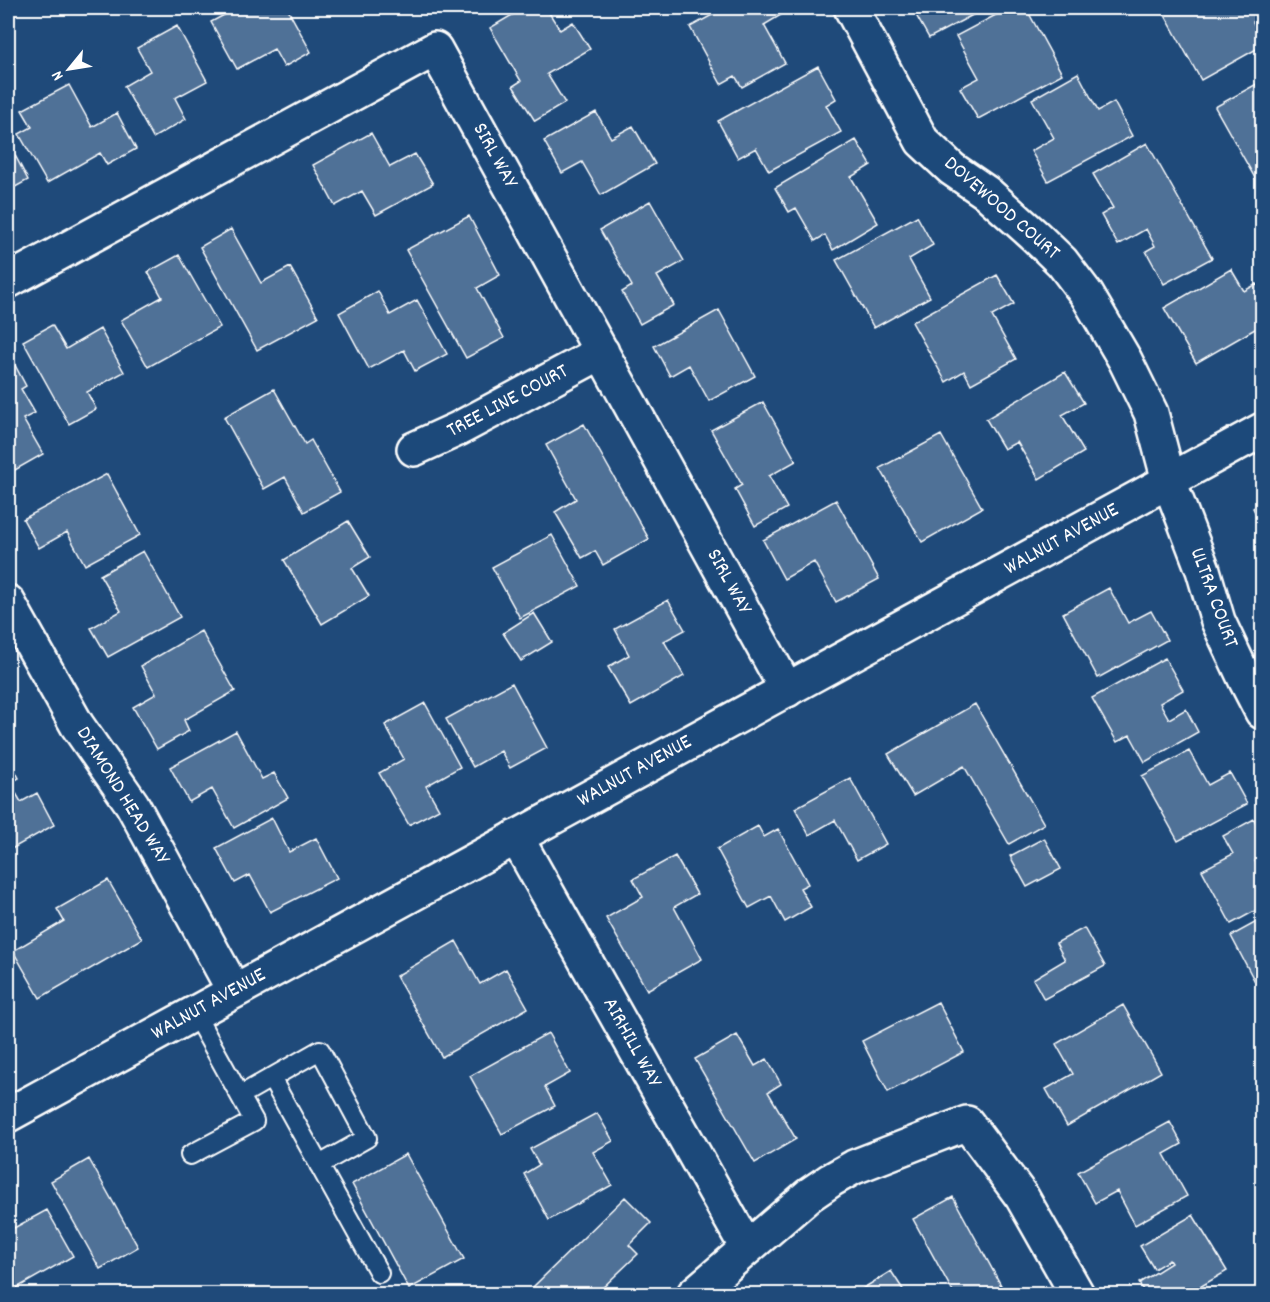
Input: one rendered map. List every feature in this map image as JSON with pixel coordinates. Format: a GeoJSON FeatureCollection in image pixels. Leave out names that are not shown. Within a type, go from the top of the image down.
{"type":"FeatureCollection","features":[{"type":"Feature","properties":{"kind":"street","name":"DOVEWOOD COURT"},"geometry":{"type":"LineString","coordinates":[[851,8],[922,141],[952,169],[987,192],[1034,235],[1062,262],[1088,295],[1125,360],[1151,413],[1169,481]]}},
{"type":"Feature","properties":{"kind":"street","name":"SIRL WAY"},"geometry":{"type":"LineString","coordinates":[[8,281],[435,49],[787,690]]}},
{"type":"Feature","properties":{"kind":"street","name":"TREE LINE COURT"},"geometry":{"type":"LineString","coordinates":[[414,449],[458,429],[602,352]]}},
{"type":"Feature","properties":{"kind":"street","name":"WALNUT AVENUE"},"geometry":{"type":"LineString","coordinates":[[8,1115],[1263,430]]}},
{"type":"Feature","properties":{"kind":"street","name":"ULTRA COURT"},"geometry":{"type":"LineString","coordinates":[[1169,481],[1203,570],[1218,621],[1263,712]]}},
{"type":"Feature","properties":{"kind":"street","name":"DIAMOND HEAD WAY"},"geometry":{"type":"LineString","coordinates":[[8,602],[77,725],[132,804],[234,991]]}},
{"type":"Feature","properties":{"kind":"street","name":"AIRHILL WAY"},"geometry":{"type":"LineString","coordinates":[[516,837],[747,1248]]}},
{"type":"Feature","properties":{"kind":"street"},"geometry":{"type":"LineString","coordinates":[[694,1294],[809,1195],[831,1180],[854,1167],[967,1123],[1022,1197],[1077,1294]]}},
{"type":"Feature","properties":{"kind":"lane"},"geometry":{"type":"LineString","coordinates":[[190,1155],[254,1121],[195,1014]]}},
{"type":"Feature","properties":{"kind":"lane"},"geometry":{"type":"LineString","coordinates":[[241,1095],[320,1050],[367,1138],[319,1165]]}},
{"type":"Feature","properties":{"kind":"lane"},"geometry":{"type":"LineString","coordinates":[[271,1078],[379,1273]]}},
{"type":"Feature","properties":{"kind":"building"},"geometry":{"type":"Polygon","coordinates":[[[237,8],[287,8],[311,52],[284,67],[274,49],[237,69],[211,22],[237,8]]]}},
{"type":"Feature","properties":{"kind":"building"},"geometry":{"type":"Polygon","coordinates":[[[524,8],[546,8],[560,30],[573,22],[590,49],[547,74],[565,103],[535,121],[513,86],[521,81],[490,28],[524,8]]]}},
{"type":"Feature","properties":{"kind":"building"},"geometry":{"type":"Polygon","coordinates":[[[725,8],[784,8],[786,12],[764,25],[785,63],[742,87],[735,76],[721,84],[690,27],[725,8]]]}},
{"type":"Feature","properties":{"kind":"building"},"geometry":{"type":"Polygon","coordinates":[[[912,8],[986,8],[929,38],[912,8]]]}},
{"type":"Feature","properties":{"kind":"building"},"geometry":{"type":"Polygon","coordinates":[[[1009,8],[1026,8],[1062,74],[978,119],[960,88],[979,78],[956,36],[1009,8]]]}},
{"type":"Feature","properties":{"kind":"building"},"geometry":{"type":"Polygon","coordinates":[[[1161,8],[1261,8],[1262,16],[1253,22],[1262,40],[1262,46],[1201,80],[1161,8]]]}},
{"type":"Feature","properties":{"kind":"building"},"geometry":{"type":"Polygon","coordinates":[[[177,26],[207,81],[175,98],[186,119],[153,138],[124,86],[150,71],[137,48],[177,26]]]}},
{"type":"Feature","properties":{"kind":"building"},"geometry":{"type":"Polygon","coordinates":[[[818,66],[836,99],[826,105],[841,132],[769,171],[756,148],[738,158],[718,121],[818,66]]]}},
{"type":"Feature","properties":{"kind":"building"},"geometry":{"type":"Polygon","coordinates":[[[1078,73],[1098,111],[1114,102],[1132,136],[1048,181],[1031,151],[1054,138],[1032,99],[1078,73]]]}},
{"type":"Feature","properties":{"kind":"building"},"geometry":{"type":"Polygon","coordinates":[[[1262,81],[1262,184],[1259,185],[1215,107],[1262,81]]]}},
{"type":"Feature","properties":{"kind":"building"},"geometry":{"type":"Polygon","coordinates":[[[69,85],[92,127],[117,113],[136,149],[107,165],[100,153],[47,183],[19,134],[32,127],[22,110],[69,85]]]}},
{"type":"Feature","properties":{"kind":"building"},"geometry":{"type":"Polygon","coordinates":[[[596,112],[611,138],[633,126],[655,164],[601,195],[582,162],[562,173],[544,141],[596,112]]]}},
{"type":"Feature","properties":{"kind":"building"},"geometry":{"type":"Polygon","coordinates":[[[371,133],[390,167],[415,154],[433,184],[376,215],[362,191],[335,206],[313,165],[371,133]]]}},
{"type":"Feature","properties":{"kind":"building"},"geometry":{"type":"Polygon","coordinates":[[[856,140],[871,165],[851,177],[878,223],[833,250],[825,235],[815,241],[796,208],[789,212],[775,188],[856,140]]]}},
{"type":"Feature","properties":{"kind":"building"},"geometry":{"type":"Polygon","coordinates":[[[8,142],[28,180],[8,191],[8,142]]]}},
{"type":"Feature","properties":{"kind":"building"},"geometry":{"type":"Polygon","coordinates":[[[1147,143],[1212,258],[1164,284],[1146,251],[1155,246],[1146,229],[1118,245],[1101,215],[1113,208],[1093,174],[1147,143]]]}},
{"type":"Feature","properties":{"kind":"building"},"geometry":{"type":"Polygon","coordinates":[[[650,201],[684,261],[657,276],[674,305],[640,324],[622,292],[632,286],[600,230],[650,201]]]}},
{"type":"Feature","properties":{"kind":"building"},"geometry":{"type":"Polygon","coordinates":[[[469,216],[500,275],[477,288],[504,338],[466,358],[406,250],[469,216]]]}},
{"type":"Feature","properties":{"kind":"building"},"geometry":{"type":"Polygon","coordinates":[[[917,216],[933,245],[909,259],[930,297],[874,328],[836,260],[917,216]]]}},
{"type":"Feature","properties":{"kind":"building"},"geometry":{"type":"Polygon","coordinates":[[[231,229],[261,283],[290,267],[318,317],[257,350],[200,247],[231,229]]]}},
{"type":"Feature","properties":{"kind":"building"},"geometry":{"type":"Polygon","coordinates":[[[179,255],[220,327],[148,367],[121,320],[162,297],[148,272],[179,255]]]}},
{"type":"Feature","properties":{"kind":"building"},"geometry":{"type":"Polygon","coordinates":[[[1231,269],[1244,291],[1257,284],[1262,293],[1262,325],[1196,363],[1164,308],[1231,269]]]}},
{"type":"Feature","properties":{"kind":"building"},"geometry":{"type":"Polygon","coordinates":[[[997,275],[1014,304],[992,316],[1016,359],[971,384],[964,371],[946,382],[912,322],[997,275]]]}},
{"type":"Feature","properties":{"kind":"building"},"geometry":{"type":"Polygon","coordinates":[[[378,291],[390,315],[417,300],[447,354],[415,371],[404,350],[369,369],[339,313],[378,291]]]}},
{"type":"Feature","properties":{"kind":"building"},"geometry":{"type":"Polygon","coordinates":[[[719,310],[755,376],[709,401],[689,365],[670,376],[654,346],[719,310]]]}},
{"type":"Feature","properties":{"kind":"building"},"geometry":{"type":"Polygon","coordinates":[[[52,325],[66,349],[100,329],[124,372],[87,392],[96,409],[69,424],[23,341],[52,325]]]}},
{"type":"Feature","properties":{"kind":"building"},"geometry":{"type":"Polygon","coordinates":[[[8,352],[26,386],[21,389],[35,413],[23,419],[43,454],[8,474],[8,352]]]}},
{"type":"Feature","properties":{"kind":"building"},"geometry":{"type":"Polygon","coordinates":[[[1065,372],[1084,403],[1062,415],[1084,452],[1039,479],[1017,442],[1004,449],[986,419],[1065,372]]]}},
{"type":"Feature","properties":{"kind":"building"},"geometry":{"type":"Polygon","coordinates":[[[274,389],[305,444],[311,440],[340,492],[304,512],[285,477],[264,489],[224,417],[274,389]]]}},
{"type":"Feature","properties":{"kind":"building"},"geometry":{"type":"Polygon","coordinates":[[[763,402],[796,461],[769,476],[787,508],[755,526],[735,489],[742,485],[711,430],[763,402]]]}},
{"type":"Feature","properties":{"kind":"building"},"geometry":{"type":"Polygon","coordinates":[[[584,424],[649,539],[603,565],[595,551],[582,558],[555,512],[576,499],[546,445],[584,424]]]}},
{"type":"Feature","properties":{"kind":"building"},"geometry":{"type":"Polygon","coordinates":[[[941,435],[982,508],[922,542],[880,468],[941,435]]]}},
{"type":"Feature","properties":{"kind":"building"},"geometry":{"type":"Polygon","coordinates":[[[107,474],[140,535],[85,565],[67,532],[39,548],[23,519],[107,474]]]}},
{"type":"Feature","properties":{"kind":"building"},"geometry":{"type":"Polygon","coordinates":[[[836,500],[879,579],[836,602],[814,562],[784,579],[763,540],[836,500]]]}},
{"type":"Feature","properties":{"kind":"building"},"geometry":{"type":"Polygon","coordinates":[[[1262,503],[1262,525],[1253,508],[1262,503]]]}},
{"type":"Feature","properties":{"kind":"building"},"geometry":{"type":"Polygon","coordinates":[[[348,521],[370,557],[352,568],[369,596],[322,624],[284,560],[348,521]]]}},
{"type":"Feature","properties":{"kind":"building"},"geometry":{"type":"Polygon","coordinates":[[[552,535],[580,586],[520,618],[492,567],[552,535]]]}},
{"type":"Feature","properties":{"kind":"building"},"geometry":{"type":"Polygon","coordinates":[[[143,551],[180,617],[108,657],[91,628],[121,611],[100,575],[143,551]]]}},
{"type":"Feature","properties":{"kind":"building"},"geometry":{"type":"Polygon","coordinates":[[[1109,588],[1128,623],[1151,611],[1167,640],[1098,678],[1063,613],[1109,588]]]}},
{"type":"Feature","properties":{"kind":"building"},"geometry":{"type":"Polygon","coordinates":[[[668,600],[685,630],[664,641],[684,676],[631,706],[608,667],[629,655],[615,629],[668,600]]]}},
{"type":"Feature","properties":{"kind":"building"},"geometry":{"type":"Polygon","coordinates":[[[534,613],[552,642],[521,661],[503,633],[534,613]]]}},
{"type":"Feature","properties":{"kind":"building"},"geometry":{"type":"Polygon","coordinates":[[[201,631],[235,691],[184,720],[189,731],[157,749],[133,707],[156,694],[141,666],[201,631]]]}},
{"type":"Feature","properties":{"kind":"building"},"geometry":{"type":"Polygon","coordinates":[[[1165,658],[1183,690],[1160,703],[1169,719],[1186,709],[1198,732],[1145,762],[1130,735],[1117,742],[1092,698],[1165,658]]]}},
{"type":"Feature","properties":{"kind":"building"},"geometry":{"type":"Polygon","coordinates":[[[512,683],[547,748],[510,768],[501,751],[473,767],[446,719],[512,683]]]}},
{"type":"Feature","properties":{"kind":"building"},"geometry":{"type":"Polygon","coordinates":[[[425,703],[460,767],[426,786],[439,809],[409,825],[379,773],[404,759],[385,725],[425,703]]]}},
{"type":"Feature","properties":{"kind":"building"},"geometry":{"type":"Polygon","coordinates":[[[975,704],[1044,824],[1009,844],[964,766],[913,796],[888,754],[975,704]]]}},
{"type":"Feature","properties":{"kind":"building"},"geometry":{"type":"Polygon","coordinates":[[[236,731],[262,779],[274,773],[288,798],[234,828],[212,789],[189,802],[170,767],[236,731]]]}},
{"type":"Feature","properties":{"kind":"building"},"geometry":{"type":"Polygon","coordinates":[[[1189,751],[1208,785],[1230,773],[1247,804],[1178,841],[1142,776],[1189,751]]]}},
{"type":"Feature","properties":{"kind":"building"},"geometry":{"type":"Polygon","coordinates":[[[8,757],[19,778],[10,783],[21,802],[37,793],[54,825],[8,851],[8,757]]]}},
{"type":"Feature","properties":{"kind":"building"},"geometry":{"type":"Polygon","coordinates":[[[850,778],[886,844],[857,860],[835,820],[809,835],[795,808],[850,778]]]}},
{"type":"Feature","properties":{"kind":"building"},"geometry":{"type":"Polygon","coordinates":[[[272,818],[289,852],[316,838],[337,878],[270,912],[250,875],[235,883],[216,848],[272,818]]]}},
{"type":"Feature","properties":{"kind":"building"},"geometry":{"type":"Polygon","coordinates":[[[1254,819],[1262,836],[1262,857],[1255,861],[1262,875],[1262,907],[1231,924],[1202,870],[1233,854],[1223,836],[1254,819]]]}},
{"type":"Feature","properties":{"kind":"building"},"geometry":{"type":"Polygon","coordinates":[[[758,826],[764,837],[778,829],[808,884],[800,888],[811,907],[785,922],[771,896],[749,908],[717,849],[758,826]]]}},
{"type":"Feature","properties":{"kind":"building"},"geometry":{"type":"Polygon","coordinates":[[[1044,838],[1061,869],[1027,887],[1010,856],[1044,838]]]}},
{"type":"Feature","properties":{"kind":"building"},"geometry":{"type":"Polygon","coordinates":[[[675,856],[697,894],[674,907],[702,959],[647,990],[606,918],[643,897],[633,879],[675,856]]]}},
{"type":"Feature","properties":{"kind":"building"},"geometry":{"type":"Polygon","coordinates":[[[108,880],[142,939],[40,998],[13,951],[64,921],[57,909],[108,880]]]}},
{"type":"Feature","properties":{"kind":"building"},"geometry":{"type":"Polygon","coordinates":[[[1262,919],[1262,995],[1231,936],[1262,919]]]}},
{"type":"Feature","properties":{"kind":"building"},"geometry":{"type":"Polygon","coordinates":[[[1084,928],[1105,966],[1044,999],[1033,979],[1065,960],[1056,943],[1084,928]]]}},
{"type":"Feature","properties":{"kind":"building"},"geometry":{"type":"Polygon","coordinates":[[[456,941],[480,984],[506,969],[528,1008],[442,1057],[396,976],[456,941]]]}},
{"type":"Feature","properties":{"kind":"building"},"geometry":{"type":"Polygon","coordinates":[[[938,1002],[964,1052],[888,1092],[862,1041],[938,1002]]]}},
{"type":"Feature","properties":{"kind":"building"},"geometry":{"type":"Polygon","coordinates":[[[1123,1005],[1161,1072],[1067,1126],[1046,1089],[1073,1074],[1056,1044],[1123,1005]]]}},
{"type":"Feature","properties":{"kind":"building"},"geometry":{"type":"Polygon","coordinates":[[[548,1033],[570,1073],[545,1087],[555,1106],[502,1134],[470,1076],[548,1033]]]}},
{"type":"Feature","properties":{"kind":"building"},"geometry":{"type":"Polygon","coordinates":[[[737,1035],[755,1066],[767,1059],[781,1084],[768,1092],[796,1139],[755,1163],[695,1059],[737,1035]]]}},
{"type":"Feature","properties":{"kind":"building"},"geometry":{"type":"Polygon","coordinates":[[[597,1113],[613,1141],[593,1152],[612,1185],[549,1220],[524,1174],[539,1165],[530,1149],[597,1113]]]}},
{"type":"Feature","properties":{"kind":"building"},"geometry":{"type":"Polygon","coordinates":[[[1170,1122],[1182,1144],[1164,1154],[1187,1196],[1135,1225],[1117,1191],[1095,1203],[1078,1172],[1170,1122]]]}},
{"type":"Feature","properties":{"kind":"building"},"geometry":{"type":"Polygon","coordinates":[[[406,1154],[464,1259],[409,1289],[352,1184],[406,1154]]]}},
{"type":"Feature","properties":{"kind":"building"},"geometry":{"type":"Polygon","coordinates":[[[89,1159],[138,1247],[100,1269],[51,1181],[89,1159]]]}},
{"type":"Feature","properties":{"kind":"building"},"geometry":{"type":"Polygon","coordinates":[[[625,1197],[651,1223],[629,1245],[638,1254],[596,1294],[541,1294],[533,1287],[625,1197]]]}},
{"type":"Feature","properties":{"kind":"building"},"geometry":{"type":"Polygon","coordinates":[[[953,1197],[1003,1289],[993,1294],[954,1294],[913,1219],[953,1197]]]}},
{"type":"Feature","properties":{"kind":"building"},"geometry":{"type":"Polygon","coordinates":[[[47,1210],[73,1256],[8,1293],[8,1218],[14,1228],[47,1210]]]}},
{"type":"Feature","properties":{"kind":"building"},"geometry":{"type":"Polygon","coordinates":[[[1193,1215],[1227,1271],[1188,1294],[1145,1294],[1139,1283],[1171,1263],[1169,1260],[1154,1269],[1140,1246],[1193,1215]]]}},
{"type":"Feature","properties":{"kind":"building"},"geometry":{"type":"Polygon","coordinates":[[[891,1271],[906,1294],[866,1294],[862,1289],[891,1271]]]}}]}
